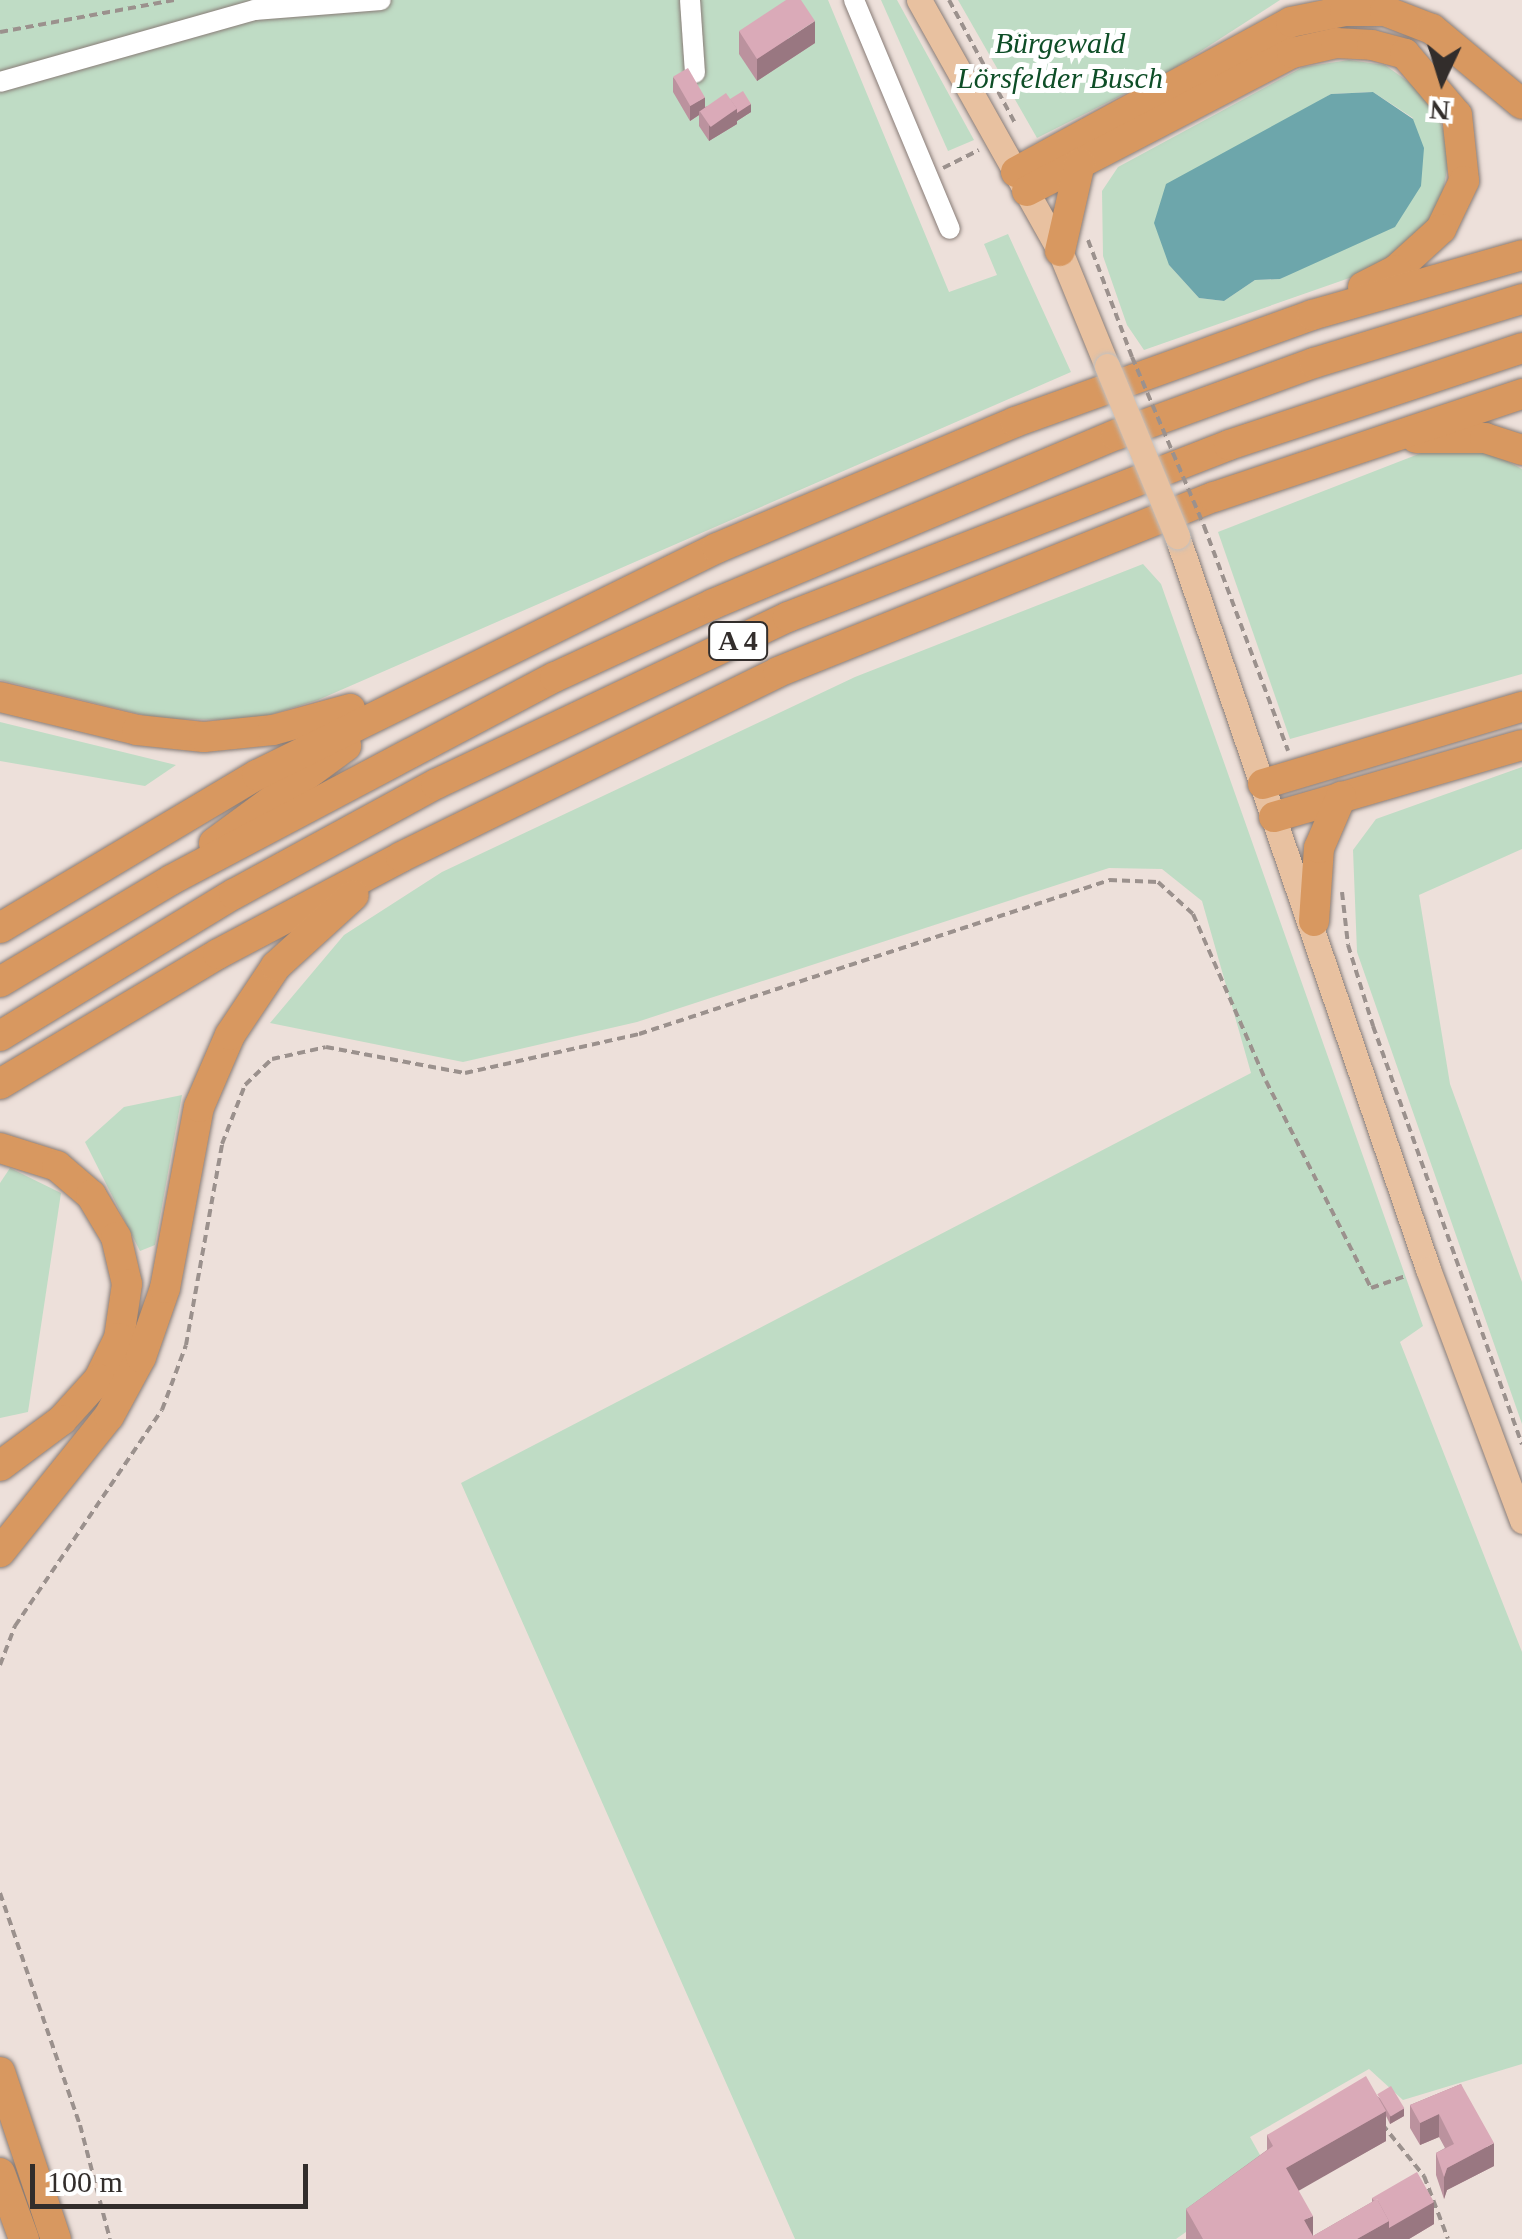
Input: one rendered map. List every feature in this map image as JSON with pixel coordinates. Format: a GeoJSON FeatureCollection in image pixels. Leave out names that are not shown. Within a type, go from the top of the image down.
{"type":"FeatureCollection","features":[{"type":"Feature","properties":{"kind":"highway"},"geometry":{"type":"LineString","coordinates":[[1022,181],[1291,22],[1344,11],[1385,11],[1432,29],[1522,104]]}},
{"type":"Feature","properties":{"kind":"highway"},"geometry":{"type":"LineString","coordinates":[[1022,181],[1080,163],[1292,53],[1336,42],[1404,54],[1457,115],[1464,182],[1454,210],[1396,270],[1312,315]]}},
{"type":"Feature","properties":{"kind":"highway"},"geometry":{"type":"LineString","coordinates":[[1060,251],[1080,163]]}},
{"type":"Feature","properties":{"kind":"highway"},"geometry":{"type":"LineString","coordinates":[[0,928],[257,774],[460,669],[717,548],[1016,422],[1312,315],[1522,255]]}},
{"type":"Feature","properties":{"kind":"highway","name":"A 4"},"geometry":{"type":"LineString","coordinates":[[0,982],[171,880],[555,677],[872,534],[1278,376],[1522,299]]}},
{"type":"Feature","properties":{"kind":"highway","name":"A 4"},"geometry":{"type":"LineString","coordinates":[[0,1036],[234,894],[436,784],[788,618],[1229,445],[1522,348]]}},
{"type":"Feature","properties":{"kind":"highway"},"geometry":{"type":"LineString","coordinates":[[0,1084],[218,954],[401,857],[703,707],[901,619],[1363,445],[1522,394]]}},
{"type":"Feature","properties":{"kind":"highway"},"geometry":{"type":"LineString","coordinates":[[1363,445],[1459,436],[1522,450]]}},
{"type":"Feature","properties":{"kind":"highway"},"geometry":{"type":"LineString","coordinates":[[171,880],[249,812],[460,669]]}},
{"type":"Feature","properties":{"kind":"highway"},"geometry":{"type":"LineString","coordinates":[[0,698],[137,730],[204,736],[318,721],[460,669]]}},
{"type":"Feature","properties":{"kind":"highway"},"geometry":{"type":"LineString","coordinates":[[1263,784],[1522,707]]}},
{"type":"Feature","properties":{"kind":"highway"},"geometry":{"type":"LineString","coordinates":[[1274,817],[1522,745]]}},
{"type":"Feature","properties":{"kind":"highway"},"geometry":{"type":"LineString","coordinates":[[1314,921],[1319,848],[1341,798]]}},
{"type":"Feature","properties":{"kind":"highway"},"geometry":{"type":"LineString","coordinates":[[0,1552],[109,1416],[146,1346],[165,1288],[199,1107],[240,1016],[305,937],[401,857]]}},
{"type":"Feature","properties":{"kind":"highway"},"geometry":{"type":"LineString","coordinates":[[0,1148],[57,1166],[91,1195],[116,1237],[128,1284],[119,1338],[99,1379],[62,1420],[0,1466]]}},
{"type":"Feature","properties":{"kind":"highway"},"geometry":{"type":"LineString","coordinates":[[0,2072],[56,2239]]}},
{"type":"Feature","properties":{"kind":"highway"},"geometry":{"type":"LineString","coordinates":[[0,2173],[24,2239]]}},
{"type":"Feature","properties":{"kind":"main road"},"geometry":{"type":"LineString","coordinates":[[919,0],[1009,135],[1022,181],[1120,362],[1274,817],[1314,921],[1428,1268],[1522,1521]]}},
{"type":"Feature","properties":{"kind":"lane"},"geometry":{"type":"LineString","coordinates":[[0,82],[255,10],[381,0]]}},
{"type":"Feature","properties":{"kind":"lane"},"geometry":{"type":"LineString","coordinates":[[690,0],[695,73]]}},
{"type":"Feature","properties":{"kind":"lane"},"geometry":{"type":"LineString","coordinates":[[854,0],[950,229]]}},
{"type":"Feature","properties":{"kind":"path"},"geometry":{"type":"LineString","coordinates":[[0,32],[174,0]]}},
{"type":"Feature","properties":{"kind":"path"},"geometry":{"type":"LineString","coordinates":[[928,176],[1009,135]]}},
{"type":"Feature","properties":{"kind":"path"},"geometry":{"type":"LineString","coordinates":[[1120,362],[1204,526],[1297,776]]}},
{"type":"Feature","properties":{"kind":"path"},"geometry":{"type":"LineString","coordinates":[[1340,877],[1348,945],[1373,1026],[1522,1444]]}},
{"type":"Feature","properties":{"kind":"path"},"geometry":{"type":"LineString","coordinates":[[0,1664],[15,1626],[162,1410],[186,1345],[222,1144],[244,1085],[272,1059],[326,1047],[465,1072],[639,1034],[1109,880],[1158,882],[1193,914],[1266,1082],[1371,1288],[1428,1268]]}},
{"type":"Feature","properties":{"kind":"path"},"geometry":{"type":"LineString","coordinates":[[0,1893],[80,2125],[110,2239]]}},
{"type":"Feature","properties":{"kind":"path"},"geometry":{"type":"LineString","coordinates":[[1375,2113],[1424,2176],[1448,2239]]}},
{"type":"Feature","properties":{"kind":"green space"},"geometry":{"type":"Polygon","coordinates":[[[0,0],[828,0],[949,292],[997,275],[984,244],[1008,234],[1071,372],[318,700],[253,720],[160,719],[0,680],[0,0]]]}},
{"type":"Feature","properties":{"kind":"green space"},"geometry":{"type":"Polygon","coordinates":[[[881,0],[897,0],[974,140],[948,151],[881,0]]]}},
{"type":"Feature","properties":{"kind":"green space","name":"Bürgewald Lörsfelder Busch"},"geometry":{"type":"Polygon","coordinates":[[[958,0],[1280,0],[1170,71],[1037,138],[958,0]]]}},
{"type":"Feature","properties":{"kind":"green space"},"geometry":{"type":"Polygon","coordinates":[[[1349,60],[1385,65],[1428,96],[1444,131],[1448,164],[1440,208],[1411,244],[1358,275],[1144,350],[1127,325],[1103,256],[1102,191],[1118,167],[1303,67],[1349,60]],[[1373,92],[1331,94],[1277,127],[1169,265],[1199,298],[1224,301],[1255,280],[1280,279],[1322,256],[1413,118],[1373,92]]]}},
{"type":"Feature","properties":{"kind":"green space"},"geometry":{"type":"Polygon","coordinates":[[[1429,450],[1492,453],[1522,469],[1522,674],[1290,739],[1218,532],[1429,450]]]}},
{"type":"Feature","properties":{"kind":"green space"},"geometry":{"type":"Polygon","coordinates":[[[1143,564],[1161,584],[1423,1326],[1400,1342],[1522,1652],[1522,2064],[1403,2100],[1369,2069],[1250,2137],[1270,2173],[1176,2239],[795,2239],[461,1483],[1251,1073],[1202,901],[1162,869],[1109,868],[637,1022],[463,1062],[270,1023],[344,935],[442,872],[855,677],[1143,564]]]}},
{"type":"Feature","properties":{"kind":"green space"},"geometry":{"type":"Polygon","coordinates":[[[0,722],[176,765],[145,786],[0,761],[0,722]]]}},
{"type":"Feature","properties":{"kind":"green space"},"geometry":{"type":"Polygon","coordinates":[[[1522,767],[1522,849],[1419,895],[1450,1084],[1522,1282],[1522,1424],[1357,952],[1353,850],[1376,819],[1522,767]]]}},
{"type":"Feature","properties":{"kind":"green space"},"geometry":{"type":"Polygon","coordinates":[[[182,1095],[155,1245],[140,1251],[85,1142],[124,1107],[182,1095]]]}},
{"type":"Feature","properties":{"kind":"green space"},"geometry":{"type":"Polygon","coordinates":[[[10,1168],[61,1193],[28,1412],[0,1418],[0,1183],[10,1168]]]}},
{"type":"Feature","properties":{"kind":"water"},"geometry":{"type":"Polygon","coordinates":[[[1373,92],[1413,119],[1424,148],[1421,186],[1395,227],[1280,279],[1255,280],[1224,301],[1199,298],[1169,265],[1154,223],[1166,184],[1331,94],[1373,92]]]}},
{"type":"Feature","properties":{"kind":"building"},"geometry":{"type":"Polygon","coordinates":[[[786,0],[801,0],[815,21],[757,59],[739,31],[786,0]]]}},
{"type":"Feature","properties":{"kind":"building"},"geometry":{"type":"Polygon","coordinates":[[[688,68],[705,97],[690,106],[673,76],[688,68]]]}},
{"type":"Feature","properties":{"kind":"building"},"geometry":{"type":"Polygon","coordinates":[[[743,91],[751,104],[737,113],[730,99],[743,91]]]}},
{"type":"Feature","properties":{"kind":"building"},"geometry":{"type":"Polygon","coordinates":[[[726,93],[737,109],[711,127],[700,111],[726,93]]]}},
{"type":"Feature","properties":{"kind":"building"},"geometry":{"type":"Polygon","coordinates":[[[1366,2076],[1386,2111],[1286,2168],[1313,2216],[1304,2220],[1313,2236],[1377,2199],[1389,2221],[1357,2239],[1203,2239],[1186,2209],[1273,2146],[1267,2135],[1366,2076]]]}},
{"type":"Feature","properties":{"kind":"building"},"geometry":{"type":"Polygon","coordinates":[[[1461,2084],[1494,2143],[1447,2168],[1444,2177],[1436,2153],[1454,2144],[1439,2114],[1420,2123],[1410,2105],[1461,2084]]]}},
{"type":"Feature","properties":{"kind":"building"},"geometry":{"type":"Polygon","coordinates":[[[1391,2086],[1404,2108],[1391,2117],[1377,2094],[1391,2086]]]}},
{"type":"Feature","properties":{"kind":"building"},"geometry":{"type":"Polygon","coordinates":[[[1417,2172],[1434,2202],[1389,2228],[1377,2199],[1372,2198],[1417,2172]]]}}]}
